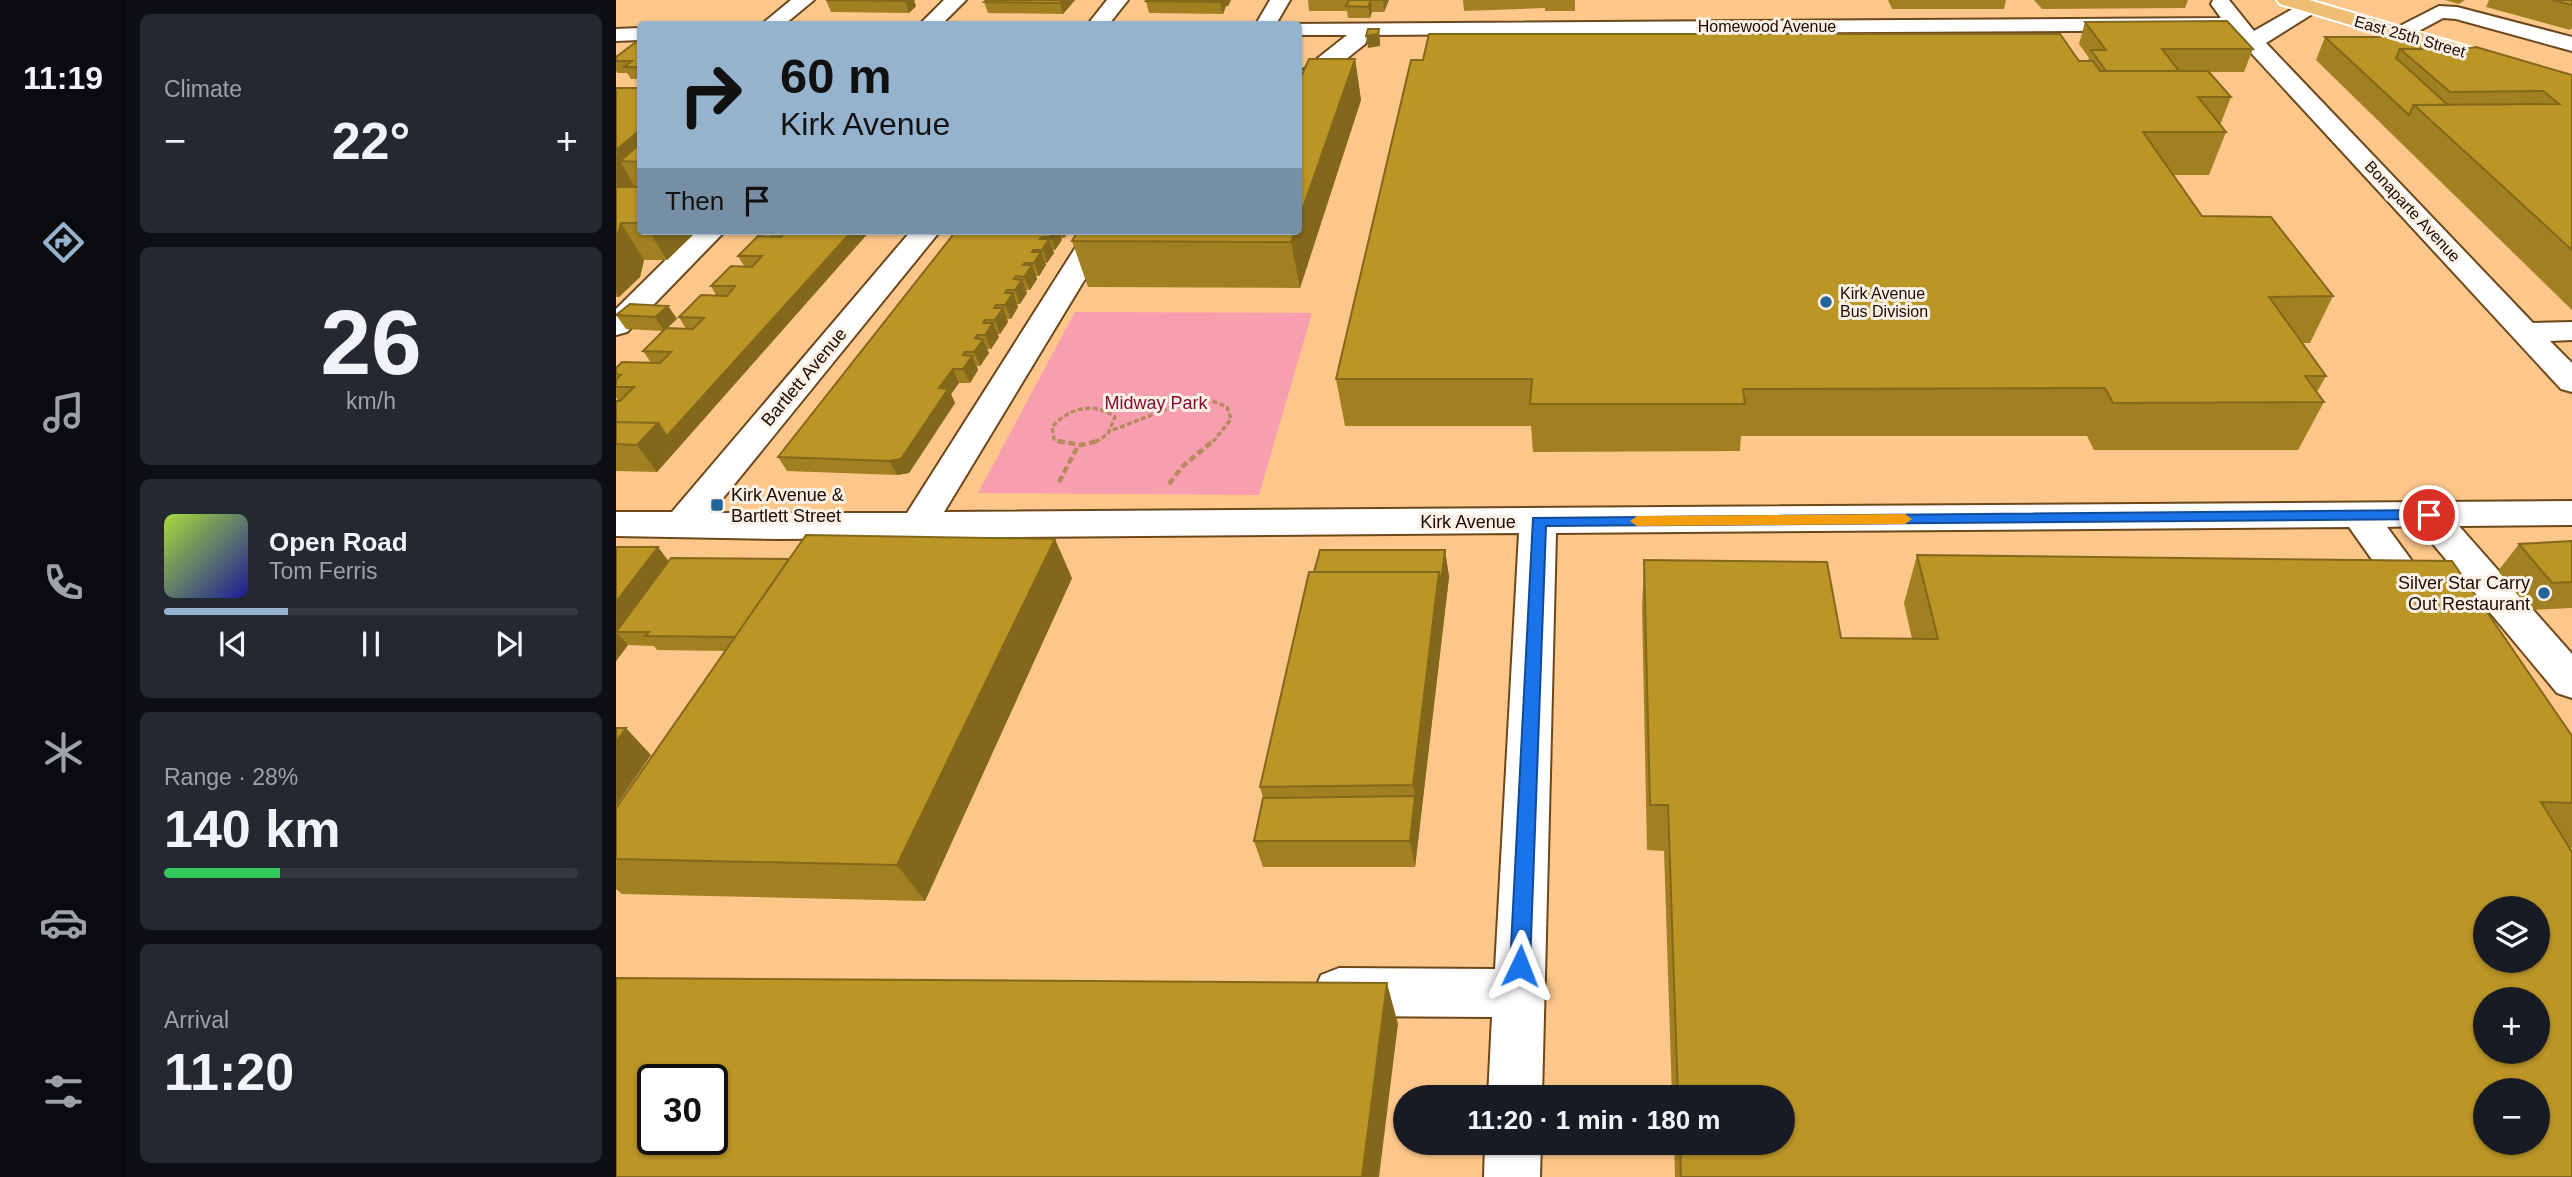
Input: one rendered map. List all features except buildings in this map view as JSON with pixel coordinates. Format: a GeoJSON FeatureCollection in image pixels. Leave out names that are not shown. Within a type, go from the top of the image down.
{"type":"FeatureCollection","features":[{"type":"Feature","properties":{"kind":"main road","name":"East 25th Street"},"geometry":{"type":"LineString","coordinates":[[2287,0],[2572,84]]}},
{"type":"Feature","properties":{"kind":"street"},"geometry":{"type":"LineString","coordinates":[[776,21],[804,0]]}},
{"type":"Feature","properties":{"kind":"street"},"geometry":{"type":"LineString","coordinates":[[933,21],[956,0]]}},
{"type":"Feature","properties":{"kind":"street"},"geometry":{"type":"LineString","coordinates":[[1100,21],[1118,0]]}},
{"type":"Feature","properties":{"kind":"street"},"geometry":{"type":"LineString","coordinates":[[1268,21],[1280,0]]}},
{"type":"Feature","properties":{"kind":"street"},"geometry":{"type":"LineString","coordinates":[[1739,0],[1743,26]]}},
{"type":"Feature","properties":{"kind":"street","name":"Bonaparte Avenue"},"geometry":{"type":"LineString","coordinates":[[2218,0],[2245,33],[2572,382]]}},
{"type":"Feature","properties":{"kind":"street"},"geometry":{"type":"LineString","coordinates":[[2245,33],[2310,7]]}},
{"type":"Feature","properties":{"kind":"street"},"geometry":{"type":"LineString","coordinates":[[2402,34],[2439,12],[2457,13],[2572,44]]}},
{"type":"Feature","properties":{"kind":"street","name":"Homewood Avenue"},"geometry":{"type":"LineString","coordinates":[[1302,29],[1360,29],[1425,19],[1585,20],[1743,26],[2024,17],[2245,33]]}},
{"type":"Feature","properties":{"kind":"street"},"geometry":{"type":"LineString","coordinates":[[1302,83],[1357,39],[1360,29]]}},
{"type":"Feature","properties":{"kind":"street"},"geometry":{"type":"LineString","coordinates":[[616,35],[637,34]]}},
{"type":"Feature","properties":{"kind":"street"},"geometry":{"type":"LineString","coordinates":[[616,326],[707,235]]}},
{"type":"Feature","properties":{"kind":"street","name":"Bartlett Avenue"},"geometry":{"type":"LineString","coordinates":[[682,524],[923,235]]}},
{"type":"Feature","properties":{"kind":"street"},"geometry":{"type":"LineString","coordinates":[[918,525],[1098,235]]}},
{"type":"Feature","properties":{"kind":"street"},"geometry":{"type":"LineString","coordinates":[[2525,332],[2572,331]]}},
{"type":"Feature","properties":{"kind":"street","name":"Kirk Avenue"},"geometry":{"type":"LineString","coordinates":[[616,524],[918,525],[2572,513]]}},
{"type":"Feature","properties":{"kind":"street"},"geometry":{"type":"LineString","coordinates":[[2429,515],[2572,682]]}},
{"type":"Feature","properties":{"kind":"street"},"geometry":{"type":"LineString","coordinates":[[2360,516],[2443,631]]}},
{"type":"Feature","properties":{"kind":"street"},"geometry":{"type":"LineString","coordinates":[[1515,1085],[1538,521]]}},
{"type":"Feature","properties":{"kind":"street"},"geometry":{"type":"LineString","coordinates":[[1297,992],[1519,993]]}},
{"type":"Feature","properties":{"kind":"street"},"geometry":{"type":"LineString","coordinates":[[1512,1177],[1513,1155]]}},
{"type":"Feature","properties":{"kind":"path"},"geometry":{"type":"LineString","coordinates":[[1113,430],[1115,417],[1104,409],[1073,411],[1056,421],[1051,434],[1060,443],[1078,446],[1098,441],[1113,430],[1182,403],[1210,400],[1227,407],[1231,419],[1222,435],[1175,473],[1167,491]]}},
{"type":"Feature","properties":{"kind":"path"},"geometry":{"type":"LineString","coordinates":[[1057,488],[1078,446]]}},
{"type":"Feature","properties":{"kind":"green space","name":"Midway Park"},"geometry":{"type":"Polygon","coordinates":[[[1075,312],[1312,313],[1259,495],[978,493],[1075,312]]]}},
{"type":"Feature","properties":{"kind":"slow traffic"},"geometry":{"type":"LineString","coordinates":[[1637,521],[1905,519]]}},
{"type":"Feature","properties":{"kind":"place","name":"Kirk Avenue Bus Division"},"geometry":{"type":"Point","coordinates":[1826,302]}},
{"type":"Feature","properties":{"kind":"place","name":"Kirk Avenue & Bartlett Street"},"geometry":{"type":"Point","coordinates":[717,505]}},
{"type":"Feature","properties":{"kind":"place","name":"Silver Star Carry Out Restaurant"},"geometry":{"type":"Point","coordinates":[2544,593]}},
{"type":"Feature","properties":{"kind":"route"},"geometry":{"type":"LineString","coordinates":[[1520,966],[1538,521],[2429,515]]}}]}
